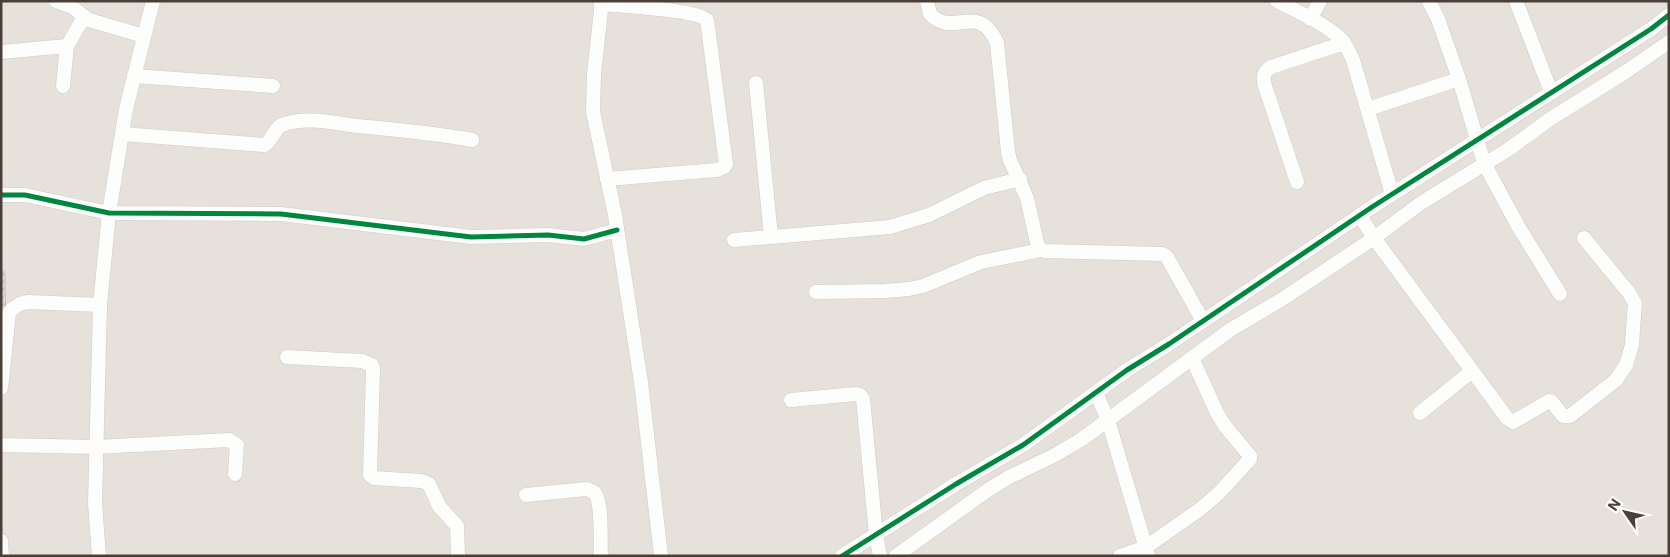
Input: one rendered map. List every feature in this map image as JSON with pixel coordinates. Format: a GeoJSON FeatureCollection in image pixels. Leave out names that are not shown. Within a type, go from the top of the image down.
{"type":"FeatureCollection","features":[{"type":"Feature","properties":{"kind":"street"},"geometry":{"type":"LineString","coordinates":[[56,1],[72,7],[89,20],[144,36]]}},
{"type":"Feature","properties":{"kind":"street"},"geometry":{"type":"LineString","coordinates":[[99,556],[95,502],[100,305],[109,212],[134,76],[153,1]]}},
{"type":"Feature","properties":{"kind":"street"},"geometry":{"type":"LineString","coordinates":[[927,1],[930,14],[936,21],[942,24],[978,22],[987,26],[997,43],[1008,152],[1027,198],[1036,243],[1040,250]]}},
{"type":"Feature","properties":{"kind":"street"},"geometry":{"type":"LineString","coordinates":[[1277,1],[1328,30],[1344,43],[1353,60],[1392,194]]}},
{"type":"Feature","properties":{"kind":"street"},"geometry":{"type":"LineString","coordinates":[[1310,19],[1320,1]]}},
{"type":"Feature","properties":{"kind":"street"},"geometry":{"type":"LineString","coordinates":[[1516,1],[1551,92]]}},
{"type":"Feature","properties":{"kind":"street"},"geometry":{"type":"LineString","coordinates":[[607,179],[716,170],[724,167],[726,164],[706,20],[699,16],[602,2],[592,101],[595,124],[617,230],[641,382],[661,556]]}},
{"type":"Feature","properties":{"kind":"street"},"geometry":{"type":"LineString","coordinates":[[1433,2],[1481,152],[1518,226],[1560,294]]}},
{"type":"Feature","properties":{"kind":"street"},"geometry":{"type":"LineString","coordinates":[[896,556],[988,490],[1009,477],[1055,455],[1102,407],[1127,370],[1203,321],[1367,227],[1421,203],[1551,92],[1636,39],[1669,15]]}},
{"type":"Feature","properties":{"kind":"street"},"geometry":{"type":"LineString","coordinates":[[63,86],[67,46],[84,17]]}},
{"type":"Feature","properties":{"kind":"street"},"geometry":{"type":"LineString","coordinates":[[842,556],[878,546],[956,484],[1023,445],[1102,407],[1192,358],[1230,330],[1284,298],[1367,227],[1392,194],[1481,152],[1669,42]]}},
{"type":"Feature","properties":{"kind":"street"},"geometry":{"type":"LineString","coordinates":[[1297,182],[1263,75],[1266,70],[1272,67],[1344,43]]}},
{"type":"Feature","properties":{"kind":"street"},"geometry":{"type":"LineString","coordinates":[[1,52],[67,46]]}},
{"type":"Feature","properties":{"kind":"street"},"geometry":{"type":"LineString","coordinates":[[134,76],[273,86]]}},
{"type":"Feature","properties":{"kind":"street"},"geometry":{"type":"LineString","coordinates":[[1368,109],[1459,79]]}},
{"type":"Feature","properties":{"kind":"street"},"geometry":{"type":"LineString","coordinates":[[756,83],[771,237]]}},
{"type":"Feature","properties":{"kind":"street"},"geometry":{"type":"LineString","coordinates":[[122,134],[264,145],[268,143],[275,130],[280,126],[304,120],[435,134],[472,140]]}},
{"type":"Feature","properties":{"kind":"street"},"geometry":{"type":"LineString","coordinates":[[734,240],[890,227],[928,215],[984,188],[1020,179]]}},
{"type":"Feature","properties":{"kind":"street"},"geometry":{"type":"LineString","coordinates":[[1,195],[25,195],[109,212],[281,214],[481,238],[548,235],[584,239],[617,230]]}},
{"type":"Feature","properties":{"kind":"street"},"geometry":{"type":"LineString","coordinates":[[1367,227],[1507,418],[1513,422],[1549,402],[1552,402],[1563,416],[1570,416],[1621,375],[1626,365],[1632,345],[1635,303],[1584,238]]}},
{"type":"Feature","properties":{"kind":"street"},"geometry":{"type":"LineString","coordinates":[[816,292],[885,291],[909,288],[930,283],[981,262],[1040,250],[1162,254],[1168,257],[1203,321]]}},
{"type":"Feature","properties":{"kind":"street"},"geometry":{"type":"LineString","coordinates":[[2,380],[9,313],[19,304],[28,302],[100,305]]}},
{"type":"Feature","properties":{"kind":"street"},"geometry":{"type":"LineString","coordinates":[[287,357],[362,362],[372,365],[369,472],[374,478],[428,484],[439,506],[457,526],[458,556]]}},
{"type":"Feature","properties":{"kind":"street"},"geometry":{"type":"LineString","coordinates":[[1120,556],[1147,551],[1209,502],[1246,466],[1250,459],[1250,456],[1225,426],[1217,413],[1192,358]]}},
{"type":"Feature","properties":{"kind":"street"},"geometry":{"type":"LineString","coordinates":[[1420,413],[1472,371]]}},
{"type":"Feature","properties":{"kind":"street"},"geometry":{"type":"LineString","coordinates":[[791,400],[856,394],[864,399],[878,546]]}},
{"type":"Feature","properties":{"kind":"street"},"geometry":{"type":"LineString","coordinates":[[1102,407],[1147,551]]}},
{"type":"Feature","properties":{"kind":"street"},"geometry":{"type":"LineString","coordinates":[[1,445],[96,447],[229,440],[237,445],[235,474]]}},
{"type":"Feature","properties":{"kind":"street"},"geometry":{"type":"LineString","coordinates":[[526,495],[586,489],[595,493],[599,503],[601,556]]}},
{"type":"Feature","properties":{"kind":"street"},"geometry":{"type":"LineString","coordinates":[[1,540],[2,556]]}},
{"type":"Feature","properties":{"kind":"shaded area"},"geometry":{"type":"Polygon","coordinates":[[[1,1],[1669,1],[1669,556],[1,556],[1,1]]]}},
{"type":"Feature","properties":{"kind":"building"},"geometry":{"type":"Polygon","coordinates":[[[1,270],[5,270],[4,336],[1,335],[1,270]]]}},
{"type":"Feature","properties":{"kind":"cycle path"},"geometry":{"type":"LineString","coordinates":[[842,556],[956,484],[1023,445],[1127,370],[1169,344],[1372,207],[1651,29],[1669,15]]}},
{"type":"Feature","properties":{"kind":"cycle path"},"geometry":{"type":"LineString","coordinates":[[1,195],[25,195],[109,213],[281,214],[471,237],[548,235],[584,239],[617,230]]}}]}
